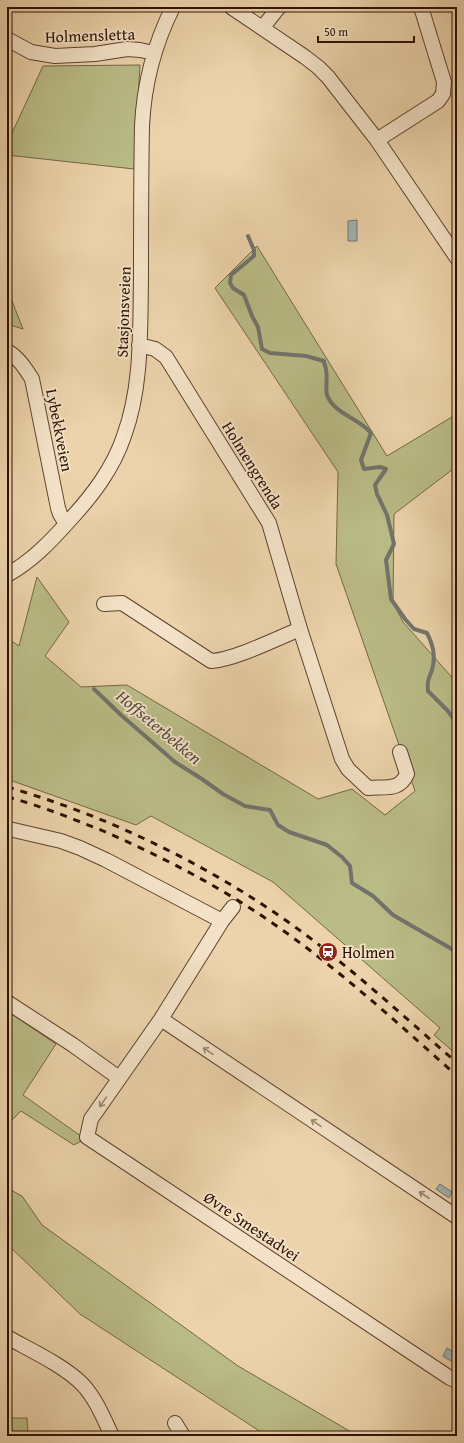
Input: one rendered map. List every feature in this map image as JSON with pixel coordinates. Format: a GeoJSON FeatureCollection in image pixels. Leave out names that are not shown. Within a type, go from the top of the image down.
{"type":"FeatureCollection","features":[{"type":"Feature","properties":{"kind":"street","name":"Stasjonsveien"},"geometry":{"type":"LineString","coordinates":[[7,575],[36,556],[66,524],[99,485],[113,462],[124,437],[134,396],[139,345],[143,110],[147,78],[154,53],[172,7]]}},
{"type":"Feature","properties":{"kind":"street"},"geometry":{"type":"LineString","coordinates":[[231,7],[318,66],[328,77],[377,140],[457,258]]}},
{"type":"Feature","properties":{"kind":"street"},"geometry":{"type":"LineString","coordinates":[[263,28],[279,7]]}},
{"type":"Feature","properties":{"kind":"street"},"geometry":{"type":"LineString","coordinates":[[377,140],[438,101],[443,94],[443,76],[421,7]]}},
{"type":"Feature","properties":{"kind":"street","name":"Holmensletta"},"geometry":{"type":"LineString","coordinates":[[7,39],[31,52],[55,56],[95,54],[127,49],[154,53]]}},
{"type":"Feature","properties":{"kind":"street","name":"Holmengrenda"},"geometry":{"type":"LineString","coordinates":[[139,345],[155,349],[166,357],[269,523],[300,629],[342,759],[348,769],[368,788],[395,787],[404,781],[407,774],[400,752]]}},
{"type":"Feature","properties":{"kind":"street","name":"Lybekkveien"},"geometry":{"type":"LineString","coordinates":[[7,351],[14,355],[23,364],[32,379],[58,508],[66,524]]}},
{"type":"Feature","properties":{"kind":"street"},"geometry":{"type":"LineString","coordinates":[[104,604],[122,603],[211,661],[217,661],[245,651],[300,629]]}},
{"type":"Feature","properties":{"kind":"street"},"geometry":{"type":"LineString","coordinates":[[9,829],[61,841],[80,848],[106,860],[222,921]]}},
{"type":"Feature","properties":{"kind":"street","name":"Øvre Smestadvei"},"geometry":{"type":"LineString","coordinates":[[232,907],[161,1019],[91,1119],[86,1137],[450,1378],[457,1381]]}},
{"type":"Feature","properties":{"kind":"street"},"geometry":{"type":"LineString","coordinates":[[7,1002],[73,1045],[119,1078]]}},
{"type":"Feature","properties":{"kind":"street"},"geometry":{"type":"LineString","coordinates":[[161,1019],[457,1217]]}},
{"type":"Feature","properties":{"kind":"street"},"geometry":{"type":"LineString","coordinates":[[7,1337],[51,1362],[73,1376],[83,1385],[90,1394],[112,1436]]}},
{"type":"Feature","properties":{"kind":"street"},"geometry":{"type":"LineString","coordinates":[[175,1423],[183,1436]]}},
{"type":"Feature","properties":{"kind":"green space"},"geometry":{"type":"Polygon","coordinates":[[[140,65],[134,169],[7,155],[7,144],[43,66],[140,65]]]}},
{"type":"Feature","properties":{"kind":"green space"},"geometry":{"type":"Polygon","coordinates":[[[257,246],[387,456],[457,414],[457,466],[394,514],[393,602],[403,622],[457,683],[457,1055],[434,1035],[440,1028],[273,882],[151,816],[136,825],[7,779],[7,638],[19,646],[37,577],[69,622],[45,656],[81,687],[127,685],[318,799],[352,789],[385,815],[415,791],[336,564],[338,472],[215,288],[257,246]]]}},
{"type":"Feature","properties":{"kind":"green space"},"geometry":{"type":"Polygon","coordinates":[[[7,288],[23,329],[7,324],[7,288]]]}},
{"type":"Feature","properties":{"kind":"green space"},"geometry":{"type":"Polygon","coordinates":[[[7,1011],[56,1044],[23,1095],[85,1139],[74,1145],[21,1111],[7,1125],[7,1011]]]}},
{"type":"Feature","properties":{"kind":"green space"},"geometry":{"type":"Polygon","coordinates":[[[7,1188],[22,1196],[42,1225],[238,1366],[358,1436],[267,1436],[80,1314],[7,1244],[7,1188]]]}},
{"type":"Feature","properties":{"kind":"green space"},"geometry":{"type":"Polygon","coordinates":[[[7,1418],[27,1418],[28,1436],[7,1436],[7,1418]]]}},
{"type":"Feature","properties":{"kind":"shaded area"},"geometry":{"type":"Polygon","coordinates":[[[357,220],[357,241],[348,241],[348,221],[357,220]]]}},
{"type":"Feature","properties":{"kind":"shaded area"},"geometry":{"type":"Polygon","coordinates":[[[440,1184],[452,1192],[449,1198],[436,1189],[440,1184]]]}},
{"type":"Feature","properties":{"kind":"shaded area"},"geometry":{"type":"Polygon","coordinates":[[[447,1348],[457,1354],[457,1365],[443,1356],[447,1348]]]}},
{"type":"Feature","properties":{"kind":"waterway"},"geometry":{"type":"LineString","coordinates":[[248,236],[254,250],[254,256],[231,275],[230,283],[233,288],[244,295],[258,327],[262,349],[270,353],[306,356],[324,361],[327,373],[326,392],[330,401],[335,407],[360,423],[371,433],[361,460],[364,469],[380,467],[386,469],[375,485],[377,494],[387,515],[394,544],[386,560],[391,599],[414,629],[427,633],[434,655],[432,670],[428,681],[428,691],[447,710],[457,723]]}},
{"type":"Feature","properties":{"kind":"waterway","name":"Hoffseterbekken"},"geometry":{"type":"LineString","coordinates":[[94,689],[121,715],[175,762],[223,794],[245,806],[270,810],[278,825],[289,832],[327,845],[342,857],[350,866],[352,883],[373,896],[393,915],[457,952]]}},
{"type":"Feature","properties":{"kind":"railway"},"geometry":{"type":"LineString","coordinates":[[7,787],[50,800],[92,816],[176,854],[216,876],[293,925],[328,952],[378,993],[457,1063]]}},
{"type":"Feature","properties":{"kind":"railway"},"geometry":{"type":"LineString","coordinates":[[7,797],[54,812],[124,840],[216,887],[238,900],[260,914],[327,963],[457,1076]]}},
{"type":"Feature","properties":{"kind":"place","name":"Holmen"},"geometry":{"type":"Point","coordinates":[328,952]}}]}
